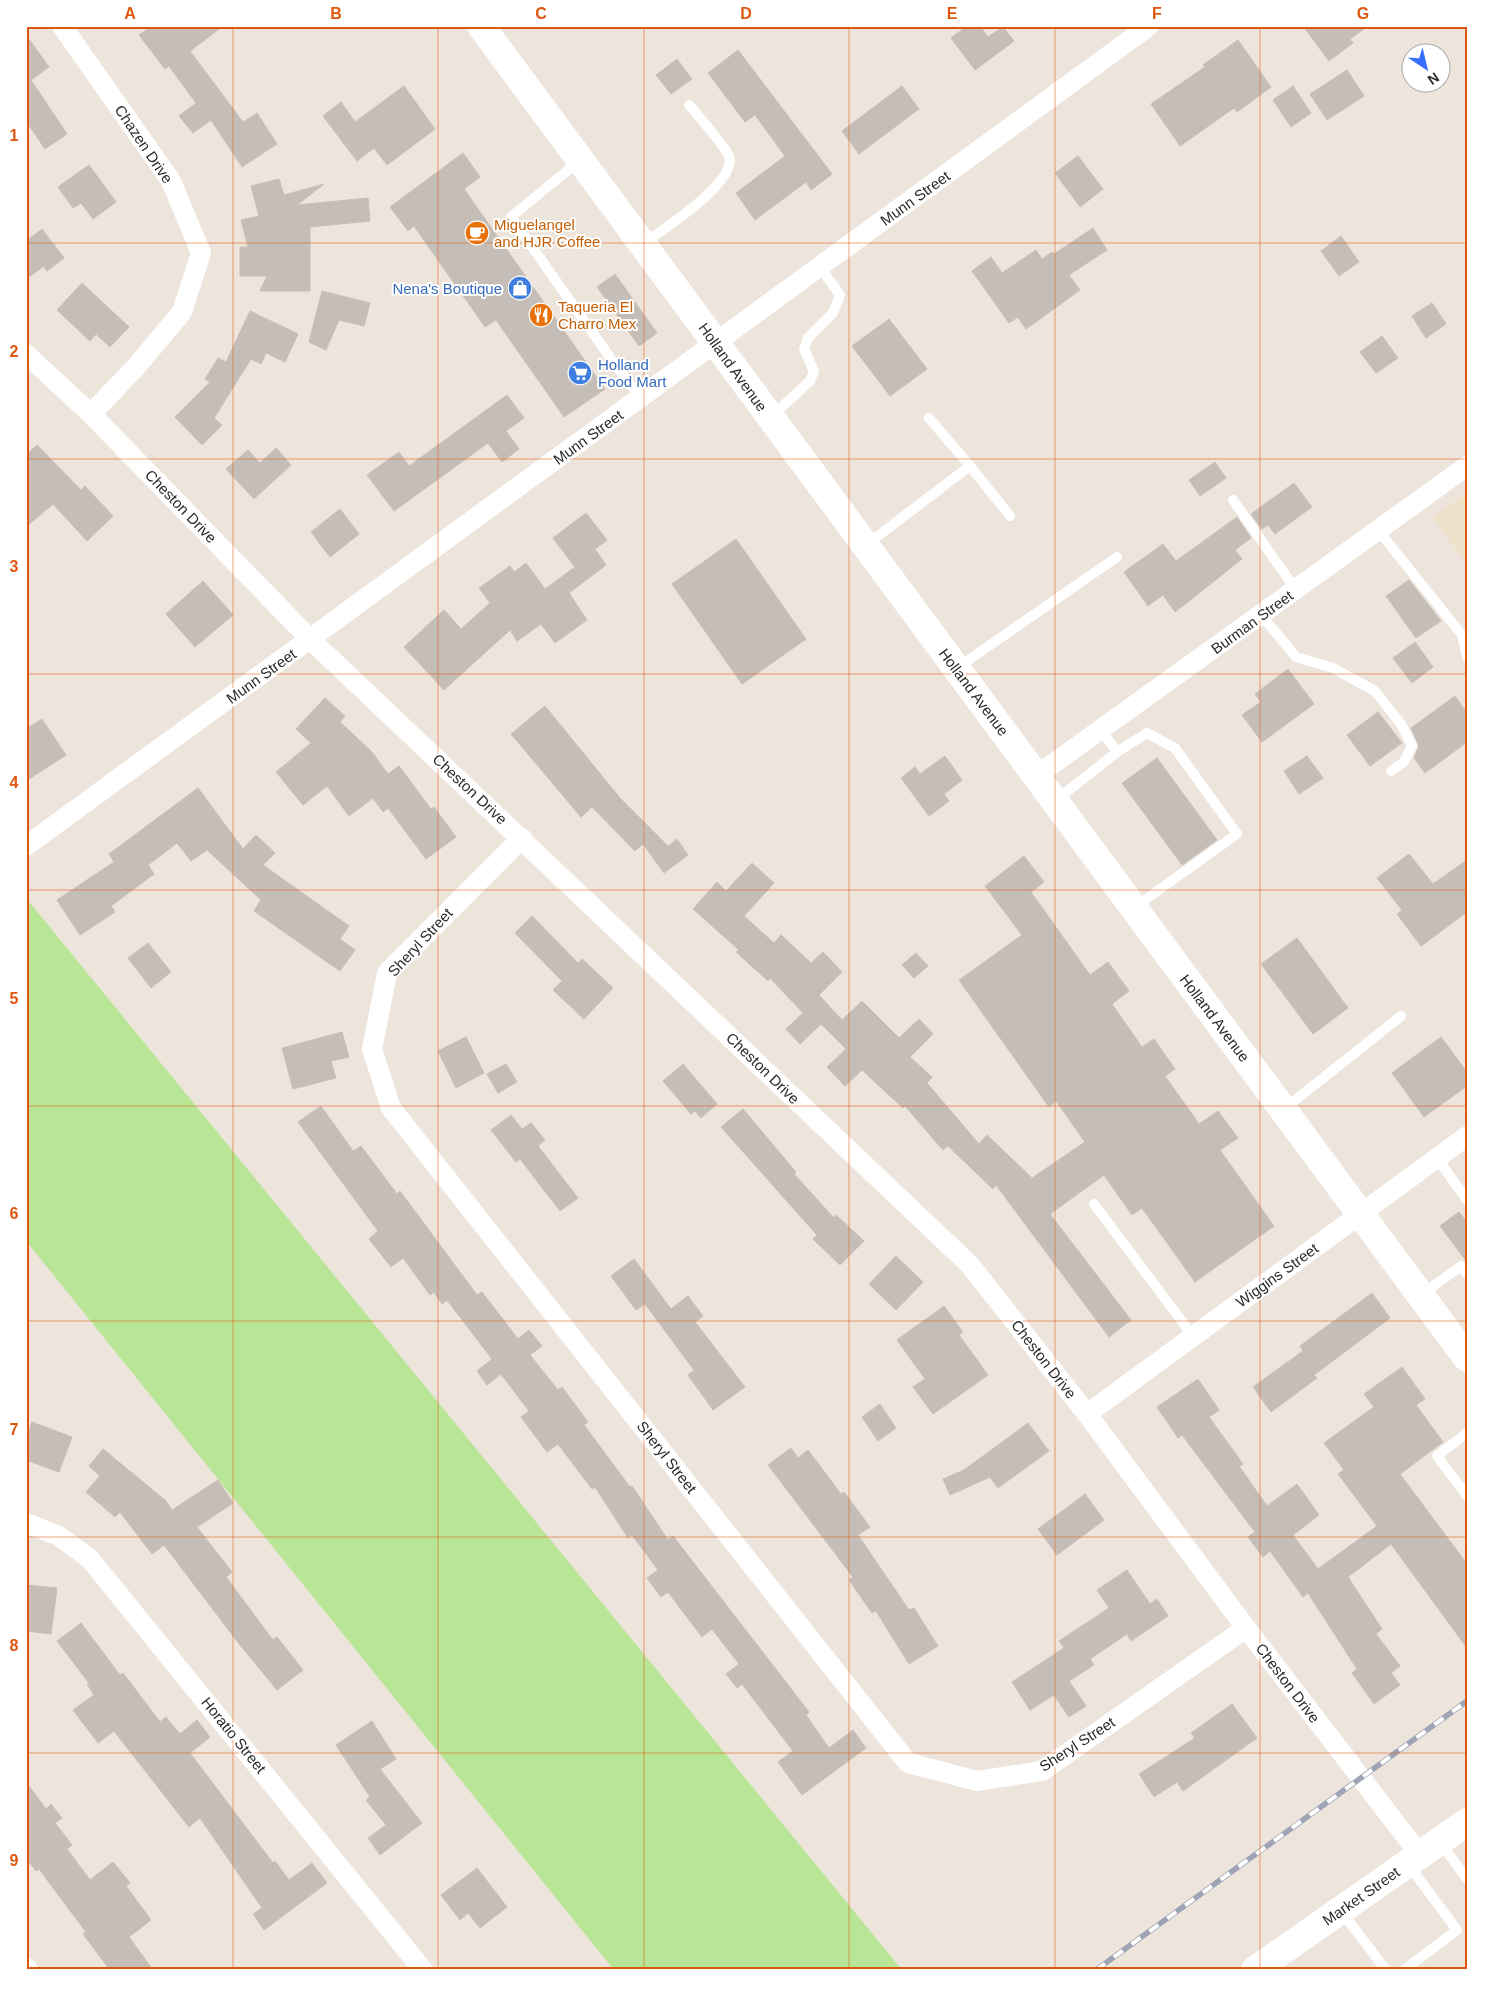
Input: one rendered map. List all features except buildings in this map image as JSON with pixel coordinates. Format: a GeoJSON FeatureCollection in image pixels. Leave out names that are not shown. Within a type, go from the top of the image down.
{"type":"FeatureCollection","features":[{"type":"Feature","properties":{"kind":"main road","name":"Holland Avenue"},"geometry":{"type":"LineString","coordinates":[[481,26],[1420,1296],[1464,1349]]}},
{"type":"Feature","properties":{"kind":"main road","name":"Market Street"},"geometry":{"type":"LineString","coordinates":[[1256,1969],[1467,1822]]}},
{"type":"Feature","properties":{"kind":"street","name":"Chazen Drive"},"geometry":{"type":"LineString","coordinates":[[62,26],[171,181],[201,253],[182,312],[135,368],[91,414]]}},
{"type":"Feature","properties":{"kind":"street","name":"Munn Street"},"geometry":{"type":"LineString","coordinates":[[26,846],[311,640],[1148,26]]}},
{"type":"Feature","properties":{"kind":"street","name":"Cheston Drive"},"geometry":{"type":"LineString","coordinates":[[26,354],[91,414],[311,640],[522,838],[970,1265],[1086,1414],[1246,1628],[1422,1853]]}},
{"type":"Feature","properties":{"kind":"street","name":"Burman Street"},"geometry":{"type":"LineString","coordinates":[[1036,776],[1262,616],[1467,466]]}},
{"type":"Feature","properties":{"kind":"street","name":"Sheryl Street"},"geometry":{"type":"LineString","coordinates":[[522,838],[387,973],[372,1049],[391,1108],[908,1763],[976,1781],[1042,1771],[1246,1628]]}},
{"type":"Feature","properties":{"kind":"street","name":"Wiggins Street"},"geometry":{"type":"LineString","coordinates":[[1086,1414],[1467,1136]]}},
{"type":"Feature","properties":{"kind":"street","name":"Horatio Street"},"geometry":{"type":"LineString","coordinates":[[26,1523],[59,1536],[90,1559],[423,1970]]}},
{"type":"Feature","properties":{"kind":"lane"},"geometry":{"type":"LineString","coordinates":[[642,245],[710,193],[724,179],[729,169],[730,157],[689,105]]}},
{"type":"Feature","properties":{"kind":"lane"},"geometry":{"type":"LineString","coordinates":[[580,160],[511,217],[616,366],[641,398]]}},
{"type":"Feature","properties":{"kind":"lane"},"geometry":{"type":"LineString","coordinates":[[770,418],[810,382],[814,371],[804,349],[808,338],[833,313],[840,294],[820,267]]}},
{"type":"Feature","properties":{"kind":"lane"},"geometry":{"type":"LineString","coordinates":[[929,418],[1010,516]]}},
{"type":"Feature","properties":{"kind":"lane"},"geometry":{"type":"LineString","coordinates":[[866,546],[970,466]]}},
{"type":"Feature","properties":{"kind":"lane"},"geometry":{"type":"LineString","coordinates":[[1233,500],[1296,590]]}},
{"type":"Feature","properties":{"kind":"lane"},"geometry":{"type":"LineString","coordinates":[[1378,530],[1462,634],[1467,657]]}},
{"type":"Feature","properties":{"kind":"lane"},"geometry":{"type":"LineString","coordinates":[[956,669],[1117,557]]}},
{"type":"Feature","properties":{"kind":"lane"},"geometry":{"type":"LineString","coordinates":[[1262,616],[1296,657],[1333,668],[1375,692],[1401,724],[1412,746],[1404,762],[1391,771]]}},
{"type":"Feature","properties":{"kind":"lane"},"geometry":{"type":"LineString","coordinates":[[1101,730],[1117,752]]}},
{"type":"Feature","properties":{"kind":"lane"},"geometry":{"type":"LineString","coordinates":[[1055,801],[1117,752],[1147,733],[1175,748],[1237,834],[1134,908]]}},
{"type":"Feature","properties":{"kind":"lane"},"geometry":{"type":"LineString","coordinates":[[1283,1110],[1401,1016]]}},
{"type":"Feature","properties":{"kind":"lane"},"geometry":{"type":"LineString","coordinates":[[1436,1158],[1467,1200]]}},
{"type":"Feature","properties":{"kind":"lane"},"geometry":{"type":"LineString","coordinates":[[1094,1204],[1193,1336]]}},
{"type":"Feature","properties":{"kind":"lane"},"geometry":{"type":"LineString","coordinates":[[1420,1296],[1461,1266],[1467,1274]]}},
{"type":"Feature","properties":{"kind":"lane"},"geometry":{"type":"LineString","coordinates":[[1467,1433],[1437,1456],[1467,1496]]}},
{"type":"Feature","properties":{"kind":"lane"},"geometry":{"type":"LineString","coordinates":[[1422,1853],[1467,1879]]}},
{"type":"Feature","properties":{"kind":"lane"},"geometry":{"type":"LineString","coordinates":[[1422,1853],[1457,1930]]}},
{"type":"Feature","properties":{"kind":"lane"},"geometry":{"type":"LineString","coordinates":[[1341,1910],[1386,1970]]}},
{"type":"Feature","properties":{"kind":"lane"},"geometry":{"type":"LineString","coordinates":[[1404,1970],[1467,1923]]}},
{"type":"Feature","properties":{"kind":"shaded area"},"geometry":{"type":"Polygon","coordinates":[[[1467,493],[1467,564],[1432,517],[1467,493]]]}},
{"type":"Feature","properties":{"kind":"green space"},"geometry":{"type":"Polygon","coordinates":[[[26,898],[902,1970],[614,1970],[26,1241],[26,898]]]}},
{"type":"Feature","properties":{"kind":"railway"},"geometry":{"type":"LineString","coordinates":[[1096,1970],[1467,1701]]}},
{"type":"Feature","properties":{"kind":"place","name":"Miguelangel and HJR Coffee"},"geometry":{"type":"Point","coordinates":[477,233]}},
{"type":"Feature","properties":{"kind":"place","name":"Nena's Boutique"},"geometry":{"type":"Point","coordinates":[520,288]}},
{"type":"Feature","properties":{"kind":"place","name":"Taqueria El Charro Mex"},"geometry":{"type":"Point","coordinates":[541,315]}},
{"type":"Feature","properties":{"kind":"place","name":"Holland Food Mart"},"geometry":{"type":"Point","coordinates":[580,373]}}]}
